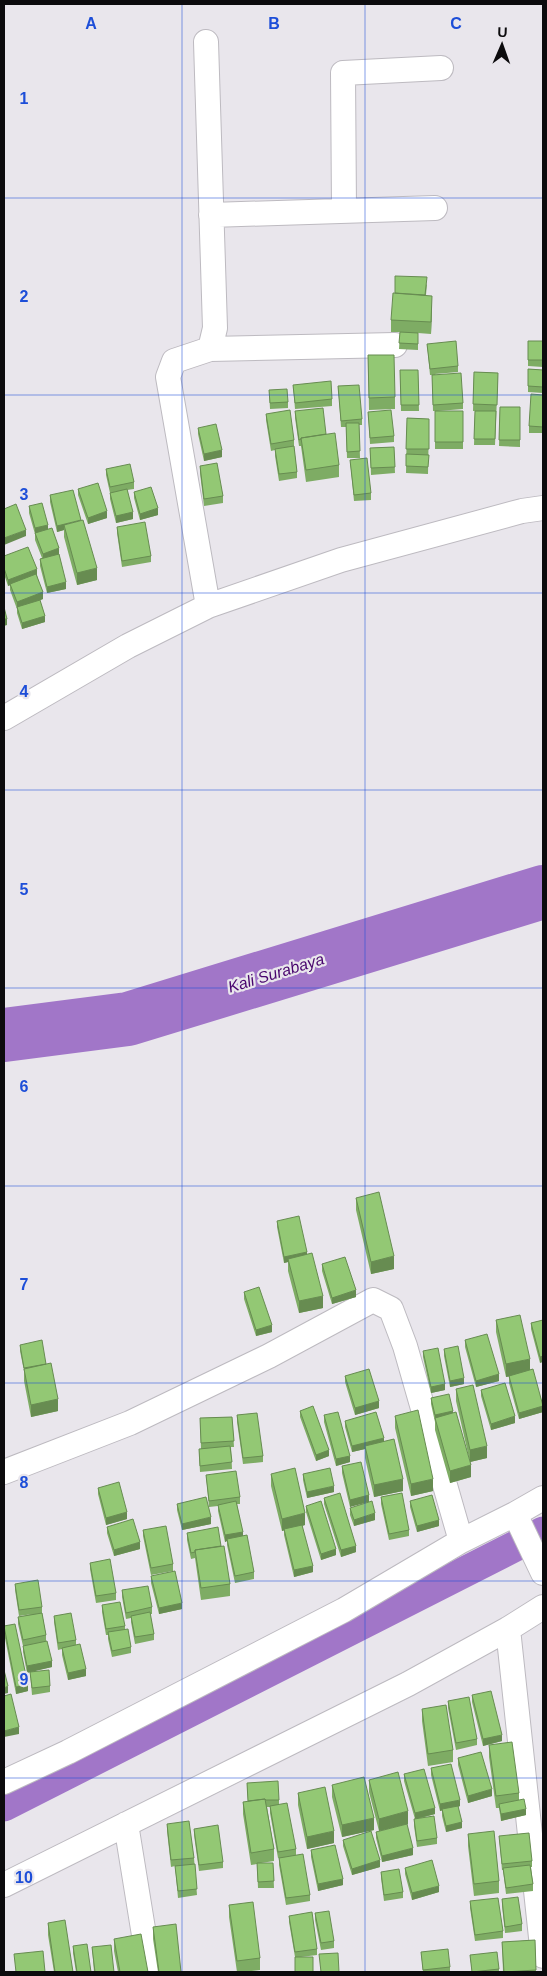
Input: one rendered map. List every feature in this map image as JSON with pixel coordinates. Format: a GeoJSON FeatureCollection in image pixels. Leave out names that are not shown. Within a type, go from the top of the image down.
{"type":"FeatureCollection","features":[{"type":"Feature","properties":{"kind":"street"},"geometry":{"type":"LineString","coordinates":[[206,42],[215,328],[210,349]]}},
{"type":"Feature","properties":{"kind":"street"},"geometry":{"type":"LineString","coordinates":[[344,210],[342,73],[441,68]]}},
{"type":"Feature","properties":{"kind":"street"},"geometry":{"type":"LineString","coordinates":[[211,215],[435,208]]}},
{"type":"Feature","properties":{"kind":"street"},"geometry":{"type":"LineString","coordinates":[[208,606],[168,377],[174,361],[210,349],[396,345]]}},
{"type":"Feature","properties":{"kind":"street"},"geometry":{"type":"LineString","coordinates":[[4,718],[128,646],[208,606],[341,560],[522,511],[543,508]]}},
{"type":"Feature","properties":{"kind":"street"},"geometry":{"type":"LineString","coordinates":[[4,1472],[130,1424],[269,1356],[373,1300],[391,1309],[405,1346],[461,1541]]}},
{"type":"Feature","properties":{"kind":"street"},"geometry":{"type":"LineString","coordinates":[[4,1782],[76,1748],[344,1610],[461,1541],[520,1522],[543,1498]]}},
{"type":"Feature","properties":{"kind":"street"},"geometry":{"type":"LineString","coordinates":[[520,1522],[543,1573]]}},
{"type":"Feature","properties":{"kind":"street"},"geometry":{"type":"LineString","coordinates":[[4,1885],[408,1684],[543,1608]]}},
{"type":"Feature","properties":{"kind":"street"},"geometry":{"type":"LineString","coordinates":[[508,1629],[543,1956]]}},
{"type":"Feature","properties":{"kind":"street"},"geometry":{"type":"LineString","coordinates":[[126,1824],[150,1972]]}},
{"type":"Feature","properties":{"kind":"building"},"geometry":{"type":"Polygon","coordinates":[[[395,276],[427,277],[425,295],[395,293],[395,276]]]}},
{"type":"Feature","properties":{"kind":"building"},"geometry":{"type":"Polygon","coordinates":[[[393,293],[432,296],[431,322],[391,320],[393,293]]]}},
{"type":"Feature","properties":{"kind":"building"},"geometry":{"type":"Polygon","coordinates":[[[400,332],[418,333],[418,344],[399,343],[400,332]]]}},
{"type":"Feature","properties":{"kind":"building"},"geometry":{"type":"Polygon","coordinates":[[[456,341],[458,366],[430,369],[427,344],[456,341]]]}},
{"type":"Feature","properties":{"kind":"building"},"geometry":{"type":"Polygon","coordinates":[[[528,341],[543,341],[543,360],[528,360],[528,341]]]}},
{"type":"Feature","properties":{"kind":"building"},"geometry":{"type":"Polygon","coordinates":[[[368,355],[394,355],[395,397],[369,398],[368,355]]]}},
{"type":"Feature","properties":{"kind":"building"},"geometry":{"type":"Polygon","coordinates":[[[528,369],[543,370],[543,387],[528,386],[528,369]]]}},
{"type":"Feature","properties":{"kind":"building"},"geometry":{"type":"Polygon","coordinates":[[[400,370],[418,370],[419,405],[401,405],[400,370]]]}},
{"type":"Feature","properties":{"kind":"building"},"geometry":{"type":"Polygon","coordinates":[[[474,372],[498,373],[497,405],[473,404],[474,372]]]}},
{"type":"Feature","properties":{"kind":"building"},"geometry":{"type":"Polygon","coordinates":[[[461,373],[463,403],[433,405],[432,375],[461,373]]]}},
{"type":"Feature","properties":{"kind":"building"},"geometry":{"type":"Polygon","coordinates":[[[331,381],[332,399],[295,403],[293,385],[331,381]]]}},
{"type":"Feature","properties":{"kind":"building"},"geometry":{"type":"Polygon","coordinates":[[[359,385],[362,419],[341,421],[338,386],[359,385]]]}},
{"type":"Feature","properties":{"kind":"building"},"geometry":{"type":"Polygon","coordinates":[[[287,389],[288,402],[270,403],[269,390],[287,389]]]}},
{"type":"Feature","properties":{"kind":"building"},"geometry":{"type":"Polygon","coordinates":[[[531,394],[543,395],[543,427],[529,426],[531,394]]]}},
{"type":"Feature","properties":{"kind":"building"},"geometry":{"type":"Polygon","coordinates":[[[500,407],[520,407],[520,440],[499,440],[500,407]]]}},
{"type":"Feature","properties":{"kind":"building"},"geometry":{"type":"Polygon","coordinates":[[[323,408],[326,434],[301,438],[299,440],[295,411],[323,408]]]}},
{"type":"Feature","properties":{"kind":"building"},"geometry":{"type":"Polygon","coordinates":[[[290,410],[294,440],[271,444],[266,414],[290,410]]]}},
{"type":"Feature","properties":{"kind":"building"},"geometry":{"type":"Polygon","coordinates":[[[391,410],[394,436],[370,438],[368,412],[391,410]]]}},
{"type":"Feature","properties":{"kind":"building"},"geometry":{"type":"Polygon","coordinates":[[[435,411],[463,411],[463,442],[435,442],[435,411]]]}},
{"type":"Feature","properties":{"kind":"building"},"geometry":{"type":"Polygon","coordinates":[[[475,411],[496,411],[495,439],[474,439],[475,411]]]}},
{"type":"Feature","properties":{"kind":"building"},"geometry":{"type":"Polygon","coordinates":[[[407,418],[429,419],[429,449],[406,449],[407,418]]]}},
{"type":"Feature","properties":{"kind":"building"},"geometry":{"type":"Polygon","coordinates":[[[346,423],[359,423],[360,451],[347,452],[346,423]]]}},
{"type":"Feature","properties":{"kind":"building"},"geometry":{"type":"Polygon","coordinates":[[[216,424],[222,450],[204,454],[198,428],[216,424]]]}},
{"type":"Feature","properties":{"kind":"building"},"geometry":{"type":"Polygon","coordinates":[[[335,433],[339,465],[306,470],[301,438],[335,433]]]}},
{"type":"Feature","properties":{"kind":"building"},"geometry":{"type":"Polygon","coordinates":[[[294,446],[297,472],[279,474],[275,449],[294,446]]]}},
{"type":"Feature","properties":{"kind":"building"},"geometry":{"type":"Polygon","coordinates":[[[394,447],[395,467],[371,468],[370,448],[394,447]]]}},
{"type":"Feature","properties":{"kind":"building"},"geometry":{"type":"Polygon","coordinates":[[[406,454],[429,455],[428,467],[406,466],[406,454]]]}},
{"type":"Feature","properties":{"kind":"building"},"geometry":{"type":"Polygon","coordinates":[[[367,458],[371,493],[354,495],[350,460],[367,458]]]}},
{"type":"Feature","properties":{"kind":"building"},"geometry":{"type":"Polygon","coordinates":[[[217,463],[223,496],[204,499],[200,466],[217,463]]]}},
{"type":"Feature","properties":{"kind":"building"},"geometry":{"type":"Polygon","coordinates":[[[130,464],[134,482],[110,487],[106,469],[130,464]]]}},
{"type":"Feature","properties":{"kind":"building"},"geometry":{"type":"Polygon","coordinates":[[[98,483],[107,511],[88,518],[78,489],[98,483]]]}},
{"type":"Feature","properties":{"kind":"building"},"geometry":{"type":"Polygon","coordinates":[[[151,487],[158,508],[140,514],[134,492],[151,487]]]}},
{"type":"Feature","properties":{"kind":"building"},"geometry":{"type":"Polygon","coordinates":[[[127,489],[133,512],[116,516],[110,493],[127,489]]]}},
{"type":"Feature","properties":{"kind":"building"},"geometry":{"type":"Polygon","coordinates":[[[73,490],[81,520],[57,526],[50,495],[73,490]]]}},
{"type":"Feature","properties":{"kind":"building"},"geometry":{"type":"Polygon","coordinates":[[[42,503],[48,525],[35,528],[29,506],[42,503]]]}},
{"type":"Feature","properties":{"kind":"building"},"geometry":{"type":"Polygon","coordinates":[[[16,504],[26,530],[4,538],[4,509],[16,504]]]}},
{"type":"Feature","properties":{"kind":"building"},"geometry":{"type":"Polygon","coordinates":[[[83,520],[97,568],[77,573],[64,525],[83,520]]]}},
{"type":"Feature","properties":{"kind":"building"},"geometry":{"type":"Polygon","coordinates":[[[145,522],[151,556],[122,561],[117,527],[145,522]]]}},
{"type":"Feature","properties":{"kind":"building"},"geometry":{"type":"Polygon","coordinates":[[[52,528],[59,548],[43,554],[35,533],[52,528]]]}},
{"type":"Feature","properties":{"kind":"building"},"geometry":{"type":"Polygon","coordinates":[[[28,547],[37,569],[8,580],[4,568],[4,556],[28,547]]]}},
{"type":"Feature","properties":{"kind":"building"},"geometry":{"type":"Polygon","coordinates":[[[59,554],[66,582],[47,587],[40,559],[59,554]]]}},
{"type":"Feature","properties":{"kind":"building"},"geometry":{"type":"Polygon","coordinates":[[[36,574],[43,592],[17,602],[10,584],[36,574]]]}},
{"type":"Feature","properties":{"kind":"building"},"geometry":{"type":"Polygon","coordinates":[[[40,600],[45,616],[22,623],[17,607],[40,600]]]}},
{"type":"Feature","properties":{"kind":"building"},"geometry":{"type":"Polygon","coordinates":[[[4,607],[7,619],[4,619],[4,607]]]}},
{"type":"Feature","properties":{"kind":"building"},"geometry":{"type":"Polygon","coordinates":[[[379,1192],[394,1256],[371,1262],[356,1198],[379,1192]]]}},
{"type":"Feature","properties":{"kind":"building"},"geometry":{"type":"Polygon","coordinates":[[[299,1216],[307,1252],[284,1257],[277,1221],[299,1216]]]}},
{"type":"Feature","properties":{"kind":"building"},"geometry":{"type":"Polygon","coordinates":[[[312,1253],[323,1296],[299,1301],[288,1259],[312,1253]]]}},
{"type":"Feature","properties":{"kind":"building"},"geometry":{"type":"Polygon","coordinates":[[[345,1257],[356,1290],[332,1298],[322,1264],[345,1257]]]}},
{"type":"Feature","properties":{"kind":"building"},"geometry":{"type":"Polygon","coordinates":[[[259,1287],[272,1325],[256,1330],[244,1292],[259,1287]]]}},
{"type":"Feature","properties":{"kind":"building"},"geometry":{"type":"Polygon","coordinates":[[[520,1315],[530,1359],[506,1364],[496,1320],[520,1315]]]}},
{"type":"Feature","properties":{"kind":"building"},"geometry":{"type":"Polygon","coordinates":[[[543,1320],[543,1356],[540,1357],[531,1323],[543,1320]]]}},
{"type":"Feature","properties":{"kind":"building"},"geometry":{"type":"Polygon","coordinates":[[[487,1334],[499,1374],[476,1381],[465,1340],[487,1334]]]}},
{"type":"Feature","properties":{"kind":"building"},"geometry":{"type":"Polygon","coordinates":[[[42,1340],[46,1364],[24,1368],[20,1345],[42,1340]]]}},
{"type":"Feature","properties":{"kind":"building"},"geometry":{"type":"Polygon","coordinates":[[[458,1346],[464,1378],[450,1381],[444,1349],[458,1346]]]}},
{"type":"Feature","properties":{"kind":"building"},"geometry":{"type":"Polygon","coordinates":[[[438,1348],[445,1384],[431,1387],[423,1351],[438,1348]]]}},
{"type":"Feature","properties":{"kind":"building"},"geometry":{"type":"Polygon","coordinates":[[[51,1363],[58,1399],[31,1405],[24,1369],[51,1363]]]}},
{"type":"Feature","properties":{"kind":"building"},"geometry":{"type":"Polygon","coordinates":[[[369,1369],[379,1401],[355,1408],[345,1376],[369,1369]]]}},
{"type":"Feature","properties":{"kind":"building"},"geometry":{"type":"Polygon","coordinates":[[[533,1369],[543,1406],[519,1413],[509,1376],[533,1369]]]}},
{"type":"Feature","properties":{"kind":"building"},"geometry":{"type":"Polygon","coordinates":[[[505,1383],[515,1416],[491,1424],[481,1390],[505,1383]]]}},
{"type":"Feature","properties":{"kind":"building"},"geometry":{"type":"Polygon","coordinates":[[[473,1385],[487,1446],[470,1450],[456,1389],[473,1385]]]}},
{"type":"Feature","properties":{"kind":"building"},"geometry":{"type":"Polygon","coordinates":[[[449,1394],[453,1411],[435,1415],[431,1398],[449,1394]]]}},
{"type":"Feature","properties":{"kind":"building"},"geometry":{"type":"Polygon","coordinates":[[[313,1406],[329,1450],[316,1455],[300,1411],[313,1406]]]}},
{"type":"Feature","properties":{"kind":"building"},"geometry":{"type":"Polygon","coordinates":[[[418,1410],[433,1479],[411,1484],[395,1416],[418,1410]]]}},
{"type":"Feature","properties":{"kind":"building"},"geometry":{"type":"Polygon","coordinates":[[[338,1412],[350,1456],[336,1459],[324,1415],[338,1412]]]}},
{"type":"Feature","properties":{"kind":"building"},"geometry":{"type":"Polygon","coordinates":[[[376,1412],[384,1438],[352,1446],[345,1421],[376,1412]]]}},
{"type":"Feature","properties":{"kind":"building"},"geometry":{"type":"Polygon","coordinates":[[[456,1412],[471,1465],[450,1471],[435,1418],[456,1412]]]}},
{"type":"Feature","properties":{"kind":"building"},"geometry":{"type":"Polygon","coordinates":[[[257,1413],[263,1456],[243,1458],[237,1415],[257,1413]]]}},
{"type":"Feature","properties":{"kind":"building"},"geometry":{"type":"Polygon","coordinates":[[[232,1417],[234,1441],[201,1443],[200,1418],[232,1417]]]}},
{"type":"Feature","properties":{"kind":"building"},"geometry":{"type":"Polygon","coordinates":[[[394,1439],[403,1479],[374,1485],[365,1446],[394,1439]]]}},
{"type":"Feature","properties":{"kind":"building"},"geometry":{"type":"Polygon","coordinates":[[[230,1446],[232,1462],[200,1466],[199,1449],[230,1446]]]}},
{"type":"Feature","properties":{"kind":"building"},"geometry":{"type":"Polygon","coordinates":[[[361,1462],[369,1495],[350,1500],[342,1466],[361,1462]]]}},
{"type":"Feature","properties":{"kind":"building"},"geometry":{"type":"Polygon","coordinates":[[[295,1468],[305,1513],[282,1519],[271,1474],[295,1468]]]}},
{"type":"Feature","properties":{"kind":"building"},"geometry":{"type":"Polygon","coordinates":[[[330,1468],[334,1486],[307,1492],[303,1474],[330,1468]]]}},
{"type":"Feature","properties":{"kind":"building"},"geometry":{"type":"Polygon","coordinates":[[[236,1471],[240,1497],[209,1501],[206,1475],[236,1471]]]}},
{"type":"Feature","properties":{"kind":"building"},"geometry":{"type":"Polygon","coordinates":[[[119,1482],[127,1512],[106,1518],[98,1488],[119,1482]]]}},
{"type":"Feature","properties":{"kind":"building"},"geometry":{"type":"Polygon","coordinates":[[[340,1493],[356,1546],[341,1550],[324,1498],[340,1493]]]}},
{"type":"Feature","properties":{"kind":"building"},"geometry":{"type":"Polygon","coordinates":[[[402,1493],[409,1530],[389,1534],[381,1497],[402,1493]]]}},
{"type":"Feature","properties":{"kind":"building"},"geometry":{"type":"Polygon","coordinates":[[[432,1495],[439,1520],[417,1526],[410,1501],[432,1495]]]}},
{"type":"Feature","properties":{"kind":"building"},"geometry":{"type":"Polygon","coordinates":[[[206,1497],[211,1517],[182,1524],[177,1504],[206,1497]]]}},
{"type":"Feature","properties":{"kind":"building"},"geometry":{"type":"Polygon","coordinates":[[[236,1501],[243,1532],[225,1535],[218,1505],[236,1501]]]}},
{"type":"Feature","properties":{"kind":"building"},"geometry":{"type":"Polygon","coordinates":[[[321,1501],[336,1549],[321,1554],[306,1506],[321,1501]]]}},
{"type":"Feature","properties":{"kind":"building"},"geometry":{"type":"Polygon","coordinates":[[[372,1501],[375,1513],[354,1520],[350,1508],[372,1501]]]}},
{"type":"Feature","properties":{"kind":"building"},"geometry":{"type":"Polygon","coordinates":[[[133,1519],[140,1542],[114,1550],[107,1527],[133,1519]]]}},
{"type":"Feature","properties":{"kind":"building"},"geometry":{"type":"Polygon","coordinates":[[[302,1525],[313,1566],[294,1570],[284,1529],[302,1525]]]}},
{"type":"Feature","properties":{"kind":"building"},"geometry":{"type":"Polygon","coordinates":[[[166,1526],[173,1564],[151,1568],[143,1530],[166,1526]]]}},
{"type":"Feature","properties":{"kind":"building"},"geometry":{"type":"Polygon","coordinates":[[[218,1527],[221,1546],[195,1550],[195,1552],[191,1553],[187,1533],[218,1527]]]}},
{"type":"Feature","properties":{"kind":"building"},"geometry":{"type":"Polygon","coordinates":[[[247,1535],[254,1572],[235,1576],[227,1539],[247,1535]]]}},
{"type":"Feature","properties":{"kind":"building"},"geometry":{"type":"Polygon","coordinates":[[[224,1546],[230,1584],[201,1588],[195,1550],[224,1546]]]}},
{"type":"Feature","properties":{"kind":"building"},"geometry":{"type":"Polygon","coordinates":[[[110,1559],[116,1593],[96,1596],[90,1563],[110,1559]]]}},
{"type":"Feature","properties":{"kind":"building"},"geometry":{"type":"Polygon","coordinates":[[[175,1571],[182,1603],[159,1608],[151,1576],[175,1571]]]}},
{"type":"Feature","properties":{"kind":"building"},"geometry":{"type":"Polygon","coordinates":[[[38,1580],[42,1607],[19,1610],[15,1584],[38,1580]]]}},
{"type":"Feature","properties":{"kind":"building"},"geometry":{"type":"Polygon","coordinates":[[[148,1586],[152,1607],[126,1613],[122,1590],[148,1586]]]}},
{"type":"Feature","properties":{"kind":"building"},"geometry":{"type":"Polygon","coordinates":[[[120,1602],[125,1626],[106,1629],[102,1605],[120,1602]]]}},
{"type":"Feature","properties":{"kind":"building"},"geometry":{"type":"Polygon","coordinates":[[[150,1612],[154,1634],[135,1637],[131,1616],[150,1612]]]}},
{"type":"Feature","properties":{"kind":"building"},"geometry":{"type":"Polygon","coordinates":[[[42,1613],[46,1635],[23,1640],[18,1617],[42,1613]]]}},
{"type":"Feature","properties":{"kind":"building"},"geometry":{"type":"Polygon","coordinates":[[[71,1613],[76,1640],[58,1643],[54,1616],[71,1613]]]}},
{"type":"Feature","properties":{"kind":"building"},"geometry":{"type":"Polygon","coordinates":[[[15,1624],[28,1685],[16,1687],[4,1626],[15,1624]]]}},
{"type":"Feature","properties":{"kind":"building"},"geometry":{"type":"Polygon","coordinates":[[[128,1629],[131,1647],[112,1651],[108,1632],[128,1629]]]}},
{"type":"Feature","properties":{"kind":"building"},"geometry":{"type":"Polygon","coordinates":[[[47,1641],[52,1661],[27,1666],[23,1646],[47,1641]]]}},
{"type":"Feature","properties":{"kind":"building"},"geometry":{"type":"Polygon","coordinates":[[[80,1644],[86,1669],[68,1673],[62,1648],[80,1644]]]}},
{"type":"Feature","properties":{"kind":"building"},"geometry":{"type":"Polygon","coordinates":[[[4,1670],[8,1686],[4,1688],[4,1670]]]}},
{"type":"Feature","properties":{"kind":"building"},"geometry":{"type":"Polygon","coordinates":[[[49,1670],[50,1686],[32,1688],[30,1672],[49,1670]]]}},
{"type":"Feature","properties":{"kind":"building"},"geometry":{"type":"Polygon","coordinates":[[[491,1691],[502,1735],[483,1739],[472,1695],[491,1691]]]}},
{"type":"Feature","properties":{"kind":"building"},"geometry":{"type":"Polygon","coordinates":[[[11,1694],[19,1727],[4,1731],[4,1696],[11,1694]]]}},
{"type":"Feature","properties":{"kind":"building"},"geometry":{"type":"Polygon","coordinates":[[[469,1697],[477,1739],[456,1743],[448,1701],[469,1697]]]}},
{"type":"Feature","properties":{"kind":"building"},"geometry":{"type":"Polygon","coordinates":[[[446,1705],[453,1750],[428,1754],[422,1709],[446,1705]]]}},
{"type":"Feature","properties":{"kind":"building"},"geometry":{"type":"Polygon","coordinates":[[[512,1742],[519,1793],[496,1796],[489,1745],[512,1742]]]}},
{"type":"Feature","properties":{"kind":"building"},"geometry":{"type":"Polygon","coordinates":[[[481,1752],[492,1789],[468,1796],[458,1758],[481,1752]]]}},
{"type":"Feature","properties":{"kind":"building"},"geometry":{"type":"Polygon","coordinates":[[[451,1764],[460,1800],[440,1804],[431,1768],[451,1764]]]}},
{"type":"Feature","properties":{"kind":"building"},"geometry":{"type":"Polygon","coordinates":[[[424,1769],[435,1808],[415,1813],[404,1774],[424,1769]]]}},
{"type":"Feature","properties":{"kind":"building"},"geometry":{"type":"Polygon","coordinates":[[[398,1772],[408,1811],[379,1819],[369,1780],[398,1772]]]}},
{"type":"Feature","properties":{"kind":"building"},"geometry":{"type":"Polygon","coordinates":[[[364,1777],[374,1818],[342,1825],[332,1785],[364,1777]]]}},
{"type":"Feature","properties":{"kind":"building"},"geometry":{"type":"Polygon","coordinates":[[[278,1781],[279,1800],[248,1801],[247,1783],[278,1781]]]}},
{"type":"Feature","properties":{"kind":"building"},"geometry":{"type":"Polygon","coordinates":[[[325,1787],[334,1831],[307,1837],[298,1793],[325,1787]]]}},
{"type":"Feature","properties":{"kind":"building"},"geometry":{"type":"Polygon","coordinates":[[[265,1799],[274,1849],[251,1853],[243,1802],[265,1799]]]}},
{"type":"Feature","properties":{"kind":"building"},"geometry":{"type":"Polygon","coordinates":[[[524,1799],[526,1809],[501,1814],[499,1804],[524,1799]]]}},
{"type":"Feature","properties":{"kind":"building"},"geometry":{"type":"Polygon","coordinates":[[[287,1803],[296,1849],[278,1852],[270,1806],[287,1803]]]}},
{"type":"Feature","properties":{"kind":"building"},"geometry":{"type":"Polygon","coordinates":[[[458,1806],[462,1822],[446,1826],[442,1809],[458,1806]]]}},
{"type":"Feature","properties":{"kind":"building"},"geometry":{"type":"Polygon","coordinates":[[[434,1816],[437,1838],[417,1841],[414,1819],[434,1816]]]}},
{"type":"Feature","properties":{"kind":"building"},"geometry":{"type":"Polygon","coordinates":[[[189,1821],[194,1858],[171,1860],[167,1824],[189,1821]]]}},
{"type":"Feature","properties":{"kind":"building"},"geometry":{"type":"Polygon","coordinates":[[[407,1824],[413,1848],[382,1856],[376,1832],[407,1824]]]}},
{"type":"Feature","properties":{"kind":"building"},"geometry":{"type":"Polygon","coordinates":[[[218,1825],[223,1862],[199,1865],[194,1829],[218,1825]]]}},
{"type":"Feature","properties":{"kind":"building"},"geometry":{"type":"Polygon","coordinates":[[[371,1831],[380,1860],[352,1869],[343,1840],[371,1831]]]}},
{"type":"Feature","properties":{"kind":"building"},"geometry":{"type":"Polygon","coordinates":[[[494,1831],[499,1881],[474,1884],[468,1834],[494,1831]]]}},
{"type":"Feature","properties":{"kind":"building"},"geometry":{"type":"Polygon","coordinates":[[[529,1833],[532,1861],[502,1864],[499,1836],[529,1833]]]}},
{"type":"Feature","properties":{"kind":"building"},"geometry":{"type":"Polygon","coordinates":[[[335,1845],[343,1879],[318,1884],[311,1850],[335,1845]]]}},
{"type":"Feature","properties":{"kind":"building"},"geometry":{"type":"Polygon","coordinates":[[[303,1854],[310,1895],[286,1898],[279,1858],[303,1854]]]}},
{"type":"Feature","properties":{"kind":"building"},"geometry":{"type":"Polygon","coordinates":[[[432,1860],[439,1886],[412,1893],[405,1868],[432,1860]]]}},
{"type":"Feature","properties":{"kind":"building"},"geometry":{"type":"Polygon","coordinates":[[[257,1863],[273,1863],[274,1881],[258,1882],[257,1863]]]}},
{"type":"Feature","properties":{"kind":"building"},"geometry":{"type":"Polygon","coordinates":[[[195,1864],[197,1889],[178,1891],[175,1866],[195,1864]]]}},
{"type":"Feature","properties":{"kind":"building"},"geometry":{"type":"Polygon","coordinates":[[[530,1865],[533,1884],[506,1888],[503,1868],[530,1865]]]}},
{"type":"Feature","properties":{"kind":"building"},"geometry":{"type":"Polygon","coordinates":[[[399,1869],[403,1892],[384,1895],[381,1872],[399,1869]]]}},
{"type":"Feature","properties":{"kind":"building"},"geometry":{"type":"Polygon","coordinates":[[[518,1897],[522,1924],[505,1927],[502,1899],[518,1897]]]}},
{"type":"Feature","properties":{"kind":"building"},"geometry":{"type":"Polygon","coordinates":[[[498,1898],[503,1931],[475,1935],[470,1901],[498,1898]]]}},
{"type":"Feature","properties":{"kind":"building"},"geometry":{"type":"Polygon","coordinates":[[[253,1902],[260,1958],[237,1961],[229,1905],[253,1902]]]}},
{"type":"Feature","properties":{"kind":"building"},"geometry":{"type":"Polygon","coordinates":[[[329,1911],[334,1941],[321,1943],[315,1913],[329,1911]]]}},
{"type":"Feature","properties":{"kind":"building"},"geometry":{"type":"Polygon","coordinates":[[[312,1912],[317,1949],[295,1952],[289,1916],[312,1912]]]}},
{"type":"Feature","properties":{"kind":"building"},"geometry":{"type":"Polygon","coordinates":[[[65,1920],[73,1972],[55,1972],[48,1923],[65,1920]]]}},
{"type":"Feature","properties":{"kind":"building"},"geometry":{"type":"Polygon","coordinates":[[[176,1924],[181,1972],[159,1972],[153,1927],[176,1924]]]}},
{"type":"Feature","properties":{"kind":"building"},"geometry":{"type":"Polygon","coordinates":[[[141,1934],[148,1972],[120,1972],[114,1939],[141,1934]]]}},
{"type":"Feature","properties":{"kind":"building"},"geometry":{"type":"Polygon","coordinates":[[[535,1940],[536,1970],[504,1972],[502,1942],[535,1940]]]}},
{"type":"Feature","properties":{"kind":"building"},"geometry":{"type":"Polygon","coordinates":[[[87,1944],[91,1972],[77,1972],[73,1946],[87,1944]]]}},
{"type":"Feature","properties":{"kind":"building"},"geometry":{"type":"Polygon","coordinates":[[[111,1945],[114,1972],[95,1972],[92,1947],[111,1945]]]}},
{"type":"Feature","properties":{"kind":"building"},"geometry":{"type":"Polygon","coordinates":[[[448,1949],[450,1967],[423,1970],[421,1952],[448,1949]]]}},
{"type":"Feature","properties":{"kind":"building"},"geometry":{"type":"Polygon","coordinates":[[[43,1951],[45,1972],[16,1972],[14,1954],[43,1951]]]}},
{"type":"Feature","properties":{"kind":"building"},"geometry":{"type":"Polygon","coordinates":[[[497,1952],[499,1969],[472,1972],[470,1955],[497,1952]]]}},
{"type":"Feature","properties":{"kind":"building"},"geometry":{"type":"Polygon","coordinates":[[[338,1953],[339,1972],[321,1972],[319,1954],[338,1953]]]}},
{"type":"Feature","properties":{"kind":"building"},"geometry":{"type":"Polygon","coordinates":[[[295,1957],[313,1957],[313,1972],[295,1972],[295,1957]]]}},
{"type":"Feature","properties":{"kind":"waterway","name":"Kali Surabaya"},"geometry":{"type":"LineString","coordinates":[[4,1035],[128,1019],[543,892]]}},
{"type":"Feature","properties":{"kind":"waterway"},"geometry":{"type":"LineString","coordinates":[[4,1806],[543,1532]]}}]}
